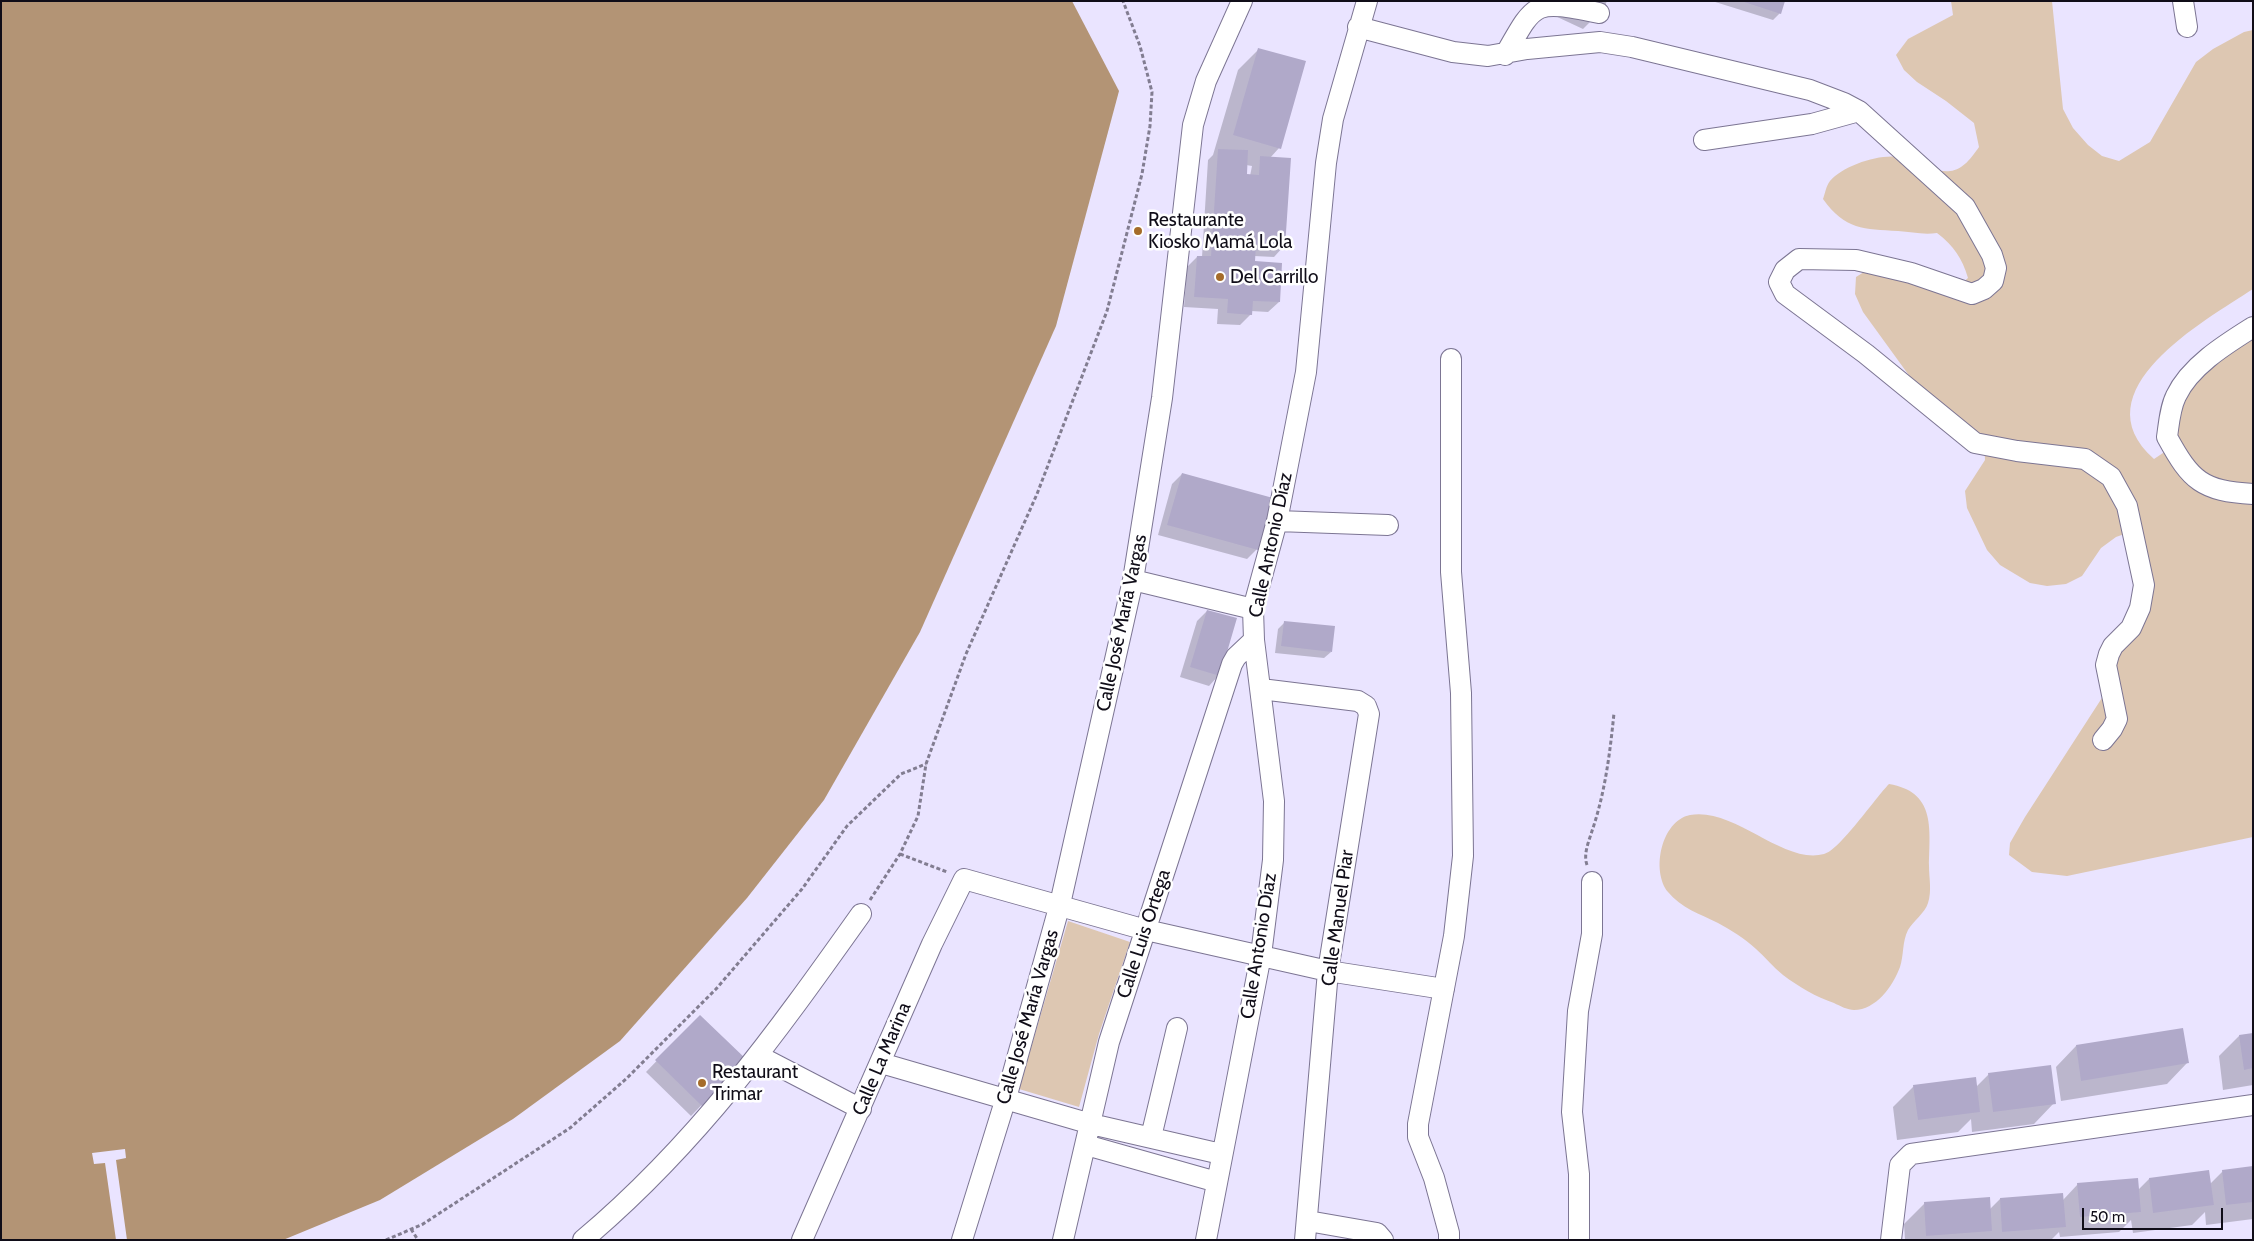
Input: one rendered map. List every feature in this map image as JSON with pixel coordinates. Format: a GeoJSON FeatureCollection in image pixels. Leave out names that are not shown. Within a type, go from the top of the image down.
{"type":"FeatureCollection","features":[{"type":"Feature","properties":{"kind":"street","name":"Calle José María Vargas"},"geometry":{"type":"LineString","coordinates":[[962,1240],[1006,1098],[1060,904],[1133,580],[1162,398],[1193,125],[1206,81],[1242,1]]}},
{"type":"Feature","properties":{"kind":"street","name":"Calle Antonio Díaz"},"geometry":{"type":"LineString","coordinates":[[1206,1240],[1261,955],[1273,860],[1274,801],[1254,640],[1253,609],[1277,521],[1306,372],[1326,163],[1333,119],[1367,1]]}},
{"type":"Feature","properties":{"kind":"street"},"geometry":{"type":"LineString","coordinates":[[2183,1],[2187,27]]}},
{"type":"Feature","properties":{"kind":"street"},"geometry":{"type":"LineString","coordinates":[[1504,55],[1532,8],[1538,4],[1556,2],[1599,14]]}},
{"type":"Feature","properties":{"kind":"street"},"geometry":{"type":"LineString","coordinates":[[1358,27],[1453,52],[1488,56],[1504,55],[1526,49],[1600,42],[1632,47],[1810,90],[1859,111],[1966,207],[1992,255],[1996,268],[1993,282],[1984,289],[1972,294],[1911,273],[1856,260],[1799,258],[1785,270],[1779,282],[1785,294],[1866,354],[1975,443],[2016,451],[2085,459],[2111,477],[2127,506],[2144,585],[2140,608],[2131,628],[2108,654],[2106,665],[2117,718],[2103,740]]}},
{"type":"Feature","properties":{"kind":"street"},"geometry":{"type":"LineString","coordinates":[[1704,140],[1812,124],[1859,111]]}},
{"type":"Feature","properties":{"kind":"street"},"geometry":{"type":"LineString","coordinates":[[2253,327],[2209,357],[2184,383],[2176,396],[2167,437],[2187,469],[2214,490],[2253,494]]}},
{"type":"Feature","properties":{"kind":"street"},"geometry":{"type":"LineString","coordinates":[[1449,1240],[1449,1233],[1434,1178],[1418,1137],[1418,1124],[1454,936],[1463,856],[1461,693],[1451,572],[1451,359]]}},
{"type":"Feature","properties":{"kind":"street"},"geometry":{"type":"LineString","coordinates":[[1277,521],[1388,525]]}},
{"type":"Feature","properties":{"kind":"street"},"geometry":{"type":"LineString","coordinates":[[1133,580],[1253,609]]}},
{"type":"Feature","properties":{"kind":"street","name":"Calle Luis Ortega"},"geometry":{"type":"LineString","coordinates":[[1063,1240],[1109,1042],[1232,664],[1236,656],[1254,640]]}},
{"type":"Feature","properties":{"kind":"street","name":"Calle Manuel Piar"},"geometry":{"type":"LineString","coordinates":[[1261,688],[1358,701],[1366,706],[1369,714],[1328,971],[1307,1231]]}},
{"type":"Feature","properties":{"kind":"street"},"geometry":{"type":"LineString","coordinates":[[964,879],[1060,904],[1146,930],[1328,971],[1444,989]]}},
{"type":"Feature","properties":{"kind":"street","name":"Calle La Marina"},"geometry":{"type":"LineString","coordinates":[[802,1240],[862,1109],[932,944],[964,879]]}},
{"type":"Feature","properties":{"kind":"street"},"geometry":{"type":"LineString","coordinates":[[1579,1240],[1579,1174],[1572,1112],[1578,1011],[1592,934],[1592,882]]}},
{"type":"Feature","properties":{"kind":"street"},"geometry":{"type":"LineString","coordinates":[[583,1240],[653,1178],[709,1117],[759,1056],[861,914]]}},
{"type":"Feature","properties":{"kind":"street"},"geometry":{"type":"LineString","coordinates":[[1151,1137],[1177,1028]]}},
{"type":"Feature","properties":{"kind":"street"},"geometry":{"type":"LineString","coordinates":[[759,1056],[862,1109]]}},
{"type":"Feature","properties":{"kind":"street"},"geometry":{"type":"LineString","coordinates":[[881,1064],[1006,1098],[1091,1124],[1222,1154]]}},
{"type":"Feature","properties":{"kind":"street"},"geometry":{"type":"LineString","coordinates":[[1891,1240],[1900,1165],[1911,1154],[2253,1105]]}},
{"type":"Feature","properties":{"kind":"street"},"geometry":{"type":"LineString","coordinates":[[1086,1145],[1216,1182]]}},
{"type":"Feature","properties":{"kind":"street"},"geometry":{"type":"LineString","coordinates":[[1307,1231],[1377,1233],[1383,1240]]}},
{"type":"Feature","properties":{"kind":"path"},"geometry":{"type":"LineString","coordinates":[[861,914],[900,854],[918,816],[926,764],[966,654],[1037,494],[1106,311],[1142,174],[1150,126],[1152,92],[1140,46],[1124,1]]}},
{"type":"Feature","properties":{"kind":"path"},"geometry":{"type":"LineString","coordinates":[[1592,882],[1585,861],[1605,779],[1614,713]]}},
{"type":"Feature","properties":{"kind":"path"},"geometry":{"type":"LineString","coordinates":[[386,1240],[423,1224],[570,1128],[626,1079],[722,981],[802,889],[847,826],[901,774],[926,764]]}},
{"type":"Feature","properties":{"kind":"path"},"geometry":{"type":"LineString","coordinates":[[900,854],[964,879]]}},
{"type":"Feature","properties":{"kind":"path"},"geometry":{"type":"LineString","coordinates":[[411,1229],[418,1240]]}},
{"type":"Feature","properties":{"kind":"shaded area"},"geometry":{"type":"Polygon","coordinates":[[[1,1],[1072,1],[1119,91],[1056,326],[920,632],[824,800],[747,898],[620,1041],[513,1119],[380,1200],[283,1240],[1,1240],[1,1]]]}},
{"type":"Feature","properties":{"kind":"shaded area"},"geometry":{"type":"Polygon","coordinates":[[[1951,1],[2052,1],[2063,109],[2073,128],[2088,145],[2102,156],[2119,161],[2150,142],[2196,62],[2213,49],[2244,32],[2253,30],[2253,289],[2180,339],[2157,361],[2139,384],[2131,408],[2134,433],[2154,459],[2169,449],[2179,412],[2194,380],[2253,332],[2253,837],[2067,876],[2032,872],[2009,855],[2010,843],[2025,817],[2109,687],[2141,563],[2133,531],[2116,537],[2101,548],[2082,576],[2066,584],[2047,586],[2030,583],[2000,565],[1987,550],[1967,508],[1965,491],[1985,460],[1984,443],[1929,403],[1863,312],[1855,294],[1856,277],[1872,267],[1893,274],[1923,288],[1938,291],[1952,289],[1968,278],[1957,253],[1937,233],[1922,234],[1875,230],[1856,226],[1839,217],[1823,199],[1830,181],[1843,170],[1861,162],[1881,157],[1898,157],[1937,170],[1950,171],[1963,166],[1979,147],[1974,123],[1946,101],[1917,82],[1904,70],[1896,55],[1908,39],[1953,15],[1951,1]]]}},
{"type":"Feature","properties":{"kind":"shaded area"},"geometry":{"type":"Polygon","coordinates":[[[1889,784],[1904,788],[1915,795],[1927,813],[1930,837],[1930,894],[1922,914],[1908,930],[1900,967],[1893,982],[1883,996],[1869,1006],[1862,1009],[1849,1009],[1801,988],[1783,975],[1742,938],[1673,898],[1663,883],[1660,872],[1662,848],[1666,836],[1680,819],[1690,815],[1707,815],[1724,819],[1792,851],[1808,855],[1824,854],[1839,844],[1889,784]]]}},
{"type":"Feature","properties":{"kind":"shaded area"},"geometry":{"type":"Polygon","coordinates":[[[1068,921],[1130,942],[1099,1034],[1079,1107],[1019,1089],[1068,921]]]}},
{"type":"Feature","properties":{"kind":"pier"},"geometry":{"type":"Polygon","coordinates":[[[125,1149],[126,1158],[116,1160],[127,1240],[116,1240],[105,1163],[94,1164],[92,1153],[125,1149]]]}},
{"type":"Feature","properties":{"kind":"building"},"geometry":{"type":"Polygon","coordinates":[[[1741,1],[1785,1],[1781,14],[1741,1]]]}},
{"type":"Feature","properties":{"kind":"building"},"geometry":{"type":"Polygon","coordinates":[[[1258,48],[1306,61],[1281,149],[1233,135],[1258,48]]]}},
{"type":"Feature","properties":{"kind":"building"},"geometry":{"type":"Polygon","coordinates":[[[1218,149],[1248,150],[1247,174],[1259,175],[1260,156],[1291,158],[1285,247],[1256,245],[1255,261],[1282,263],[1280,302],[1253,301],[1252,315],[1227,313],[1228,299],[1194,297],[1197,256],[1211,256],[1218,149]]]}},
{"type":"Feature","properties":{"kind":"building"},"geometry":{"type":"Polygon","coordinates":[[[1182,473],[1273,498],[1258,550],[1167,525],[1182,473]]]}},
{"type":"Feature","properties":{"kind":"building"},"geometry":{"type":"Polygon","coordinates":[[[1207,610],[1237,618],[1220,676],[1190,667],[1207,610]]]}},
{"type":"Feature","properties":{"kind":"building"},"geometry":{"type":"Polygon","coordinates":[[[1284,621],[1335,626],[1332,652],[1281,646],[1284,621]]]}},
{"type":"Feature","properties":{"kind":"building","name":"Restaurant Trimar"},"geometry":{"type":"Polygon","coordinates":[[[700,1015],[747,1060],[702,1106],[655,1060],[700,1015]]]}},
{"type":"Feature","properties":{"kind":"building"},"geometry":{"type":"Polygon","coordinates":[[[2183,1028],[2189,1063],[2081,1081],[2076,1045],[2183,1028]]]}},
{"type":"Feature","properties":{"kind":"building"},"geometry":{"type":"Polygon","coordinates":[[[2253,1033],[2253,1068],[2244,1070],[2239,1035],[2253,1033]]]}},
{"type":"Feature","properties":{"kind":"building"},"geometry":{"type":"Polygon","coordinates":[[[2051,1065],[2056,1104],[1993,1112],[1988,1073],[2051,1065]]]}},
{"type":"Feature","properties":{"kind":"building"},"geometry":{"type":"Polygon","coordinates":[[[1976,1077],[1980,1112],[1918,1120],[1913,1085],[1976,1077]]]}},
{"type":"Feature","properties":{"kind":"building"},"geometry":{"type":"Polygon","coordinates":[[[2253,1166],[2253,1202],[2226,1205],[2222,1170],[2253,1166]]]}},
{"type":"Feature","properties":{"kind":"building"},"geometry":{"type":"Polygon","coordinates":[[[2209,1170],[2214,1205],[2153,1213],[2149,1178],[2209,1170]]]}},
{"type":"Feature","properties":{"kind":"building"},"geometry":{"type":"Polygon","coordinates":[[[2138,1178],[2141,1212],[2080,1217],[2077,1183],[2138,1178]]]}},
{"type":"Feature","properties":{"kind":"building"},"geometry":{"type":"Polygon","coordinates":[[[2063,1193],[2066,1227],[2002,1232],[2000,1198],[2063,1193]]]}},
{"type":"Feature","properties":{"kind":"building"},"geometry":{"type":"Polygon","coordinates":[[[1990,1197],[1992,1231],[1926,1236],[1924,1202],[1990,1197]]]}},
{"type":"Feature","properties":{"kind":"place","name":"Restaurante Kiosko Mamá Lola"},"geometry":{"type":"Point","coordinates":[1138,231]}},
{"type":"Feature","properties":{"kind":"place","name":"Del Carrillo"},"geometry":{"type":"Point","coordinates":[1220,277]}},
{"type":"Feature","properties":{"kind":"place","name":"Restaurant Trimar"},"geometry":{"type":"Point","coordinates":[702,1083]}}]}
